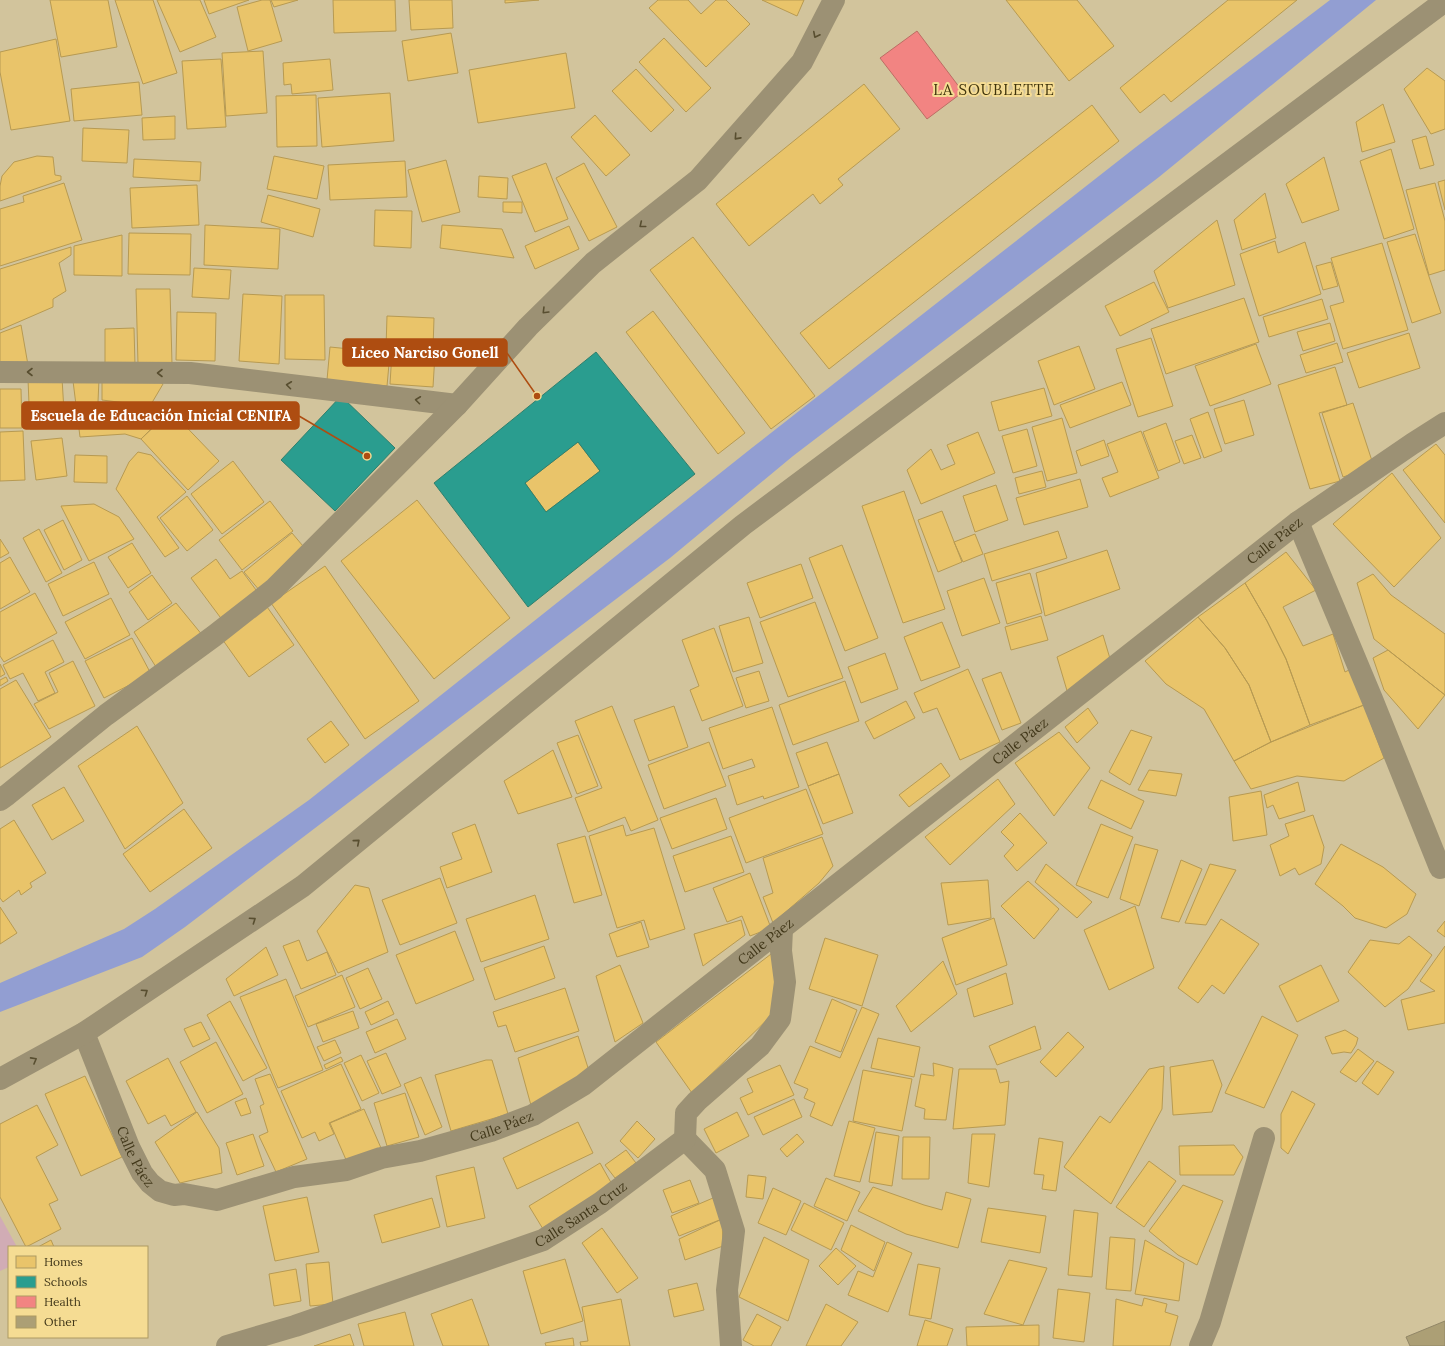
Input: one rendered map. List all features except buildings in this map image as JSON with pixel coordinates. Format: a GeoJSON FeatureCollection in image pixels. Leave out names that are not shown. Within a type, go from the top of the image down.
{"type":"FeatureCollection","features":[{"type":"Feature","properties":{"kind":"street"},"geometry":{"type":"LineString","coordinates":[[0,800],[106,716],[214,636],[274,589],[457,404],[528,327],[593,263],[698,180],[802,62],[834,0]]}},
{"type":"Feature","properties":{"kind":"street"},"geometry":{"type":"LineString","coordinates":[[0,1079],[84,1033],[303,886],[743,526],[1445,1]]}},
{"type":"Feature","properties":{"kind":"street"},"geometry":{"type":"LineString","coordinates":[[0,372],[190,373],[457,404]]}},
{"type":"Feature","properties":{"kind":"street","name":"Calle Páez"},"geometry":{"type":"LineString","coordinates":[[84,1033],[129,1147],[142,1172],[150,1183],[160,1191],[174,1195],[184,1194],[217,1200],[294,1177],[346,1170],[381,1158],[420,1151],[491,1131],[533,1115],[582,1086],[1298,522],[1445,423]]}},
{"type":"Feature","properties":{"kind":"street"},"geometry":{"type":"LineString","coordinates":[[1298,522],[1372,699],[1440,868]]}},
{"type":"Feature","properties":{"kind":"street"},"geometry":{"type":"LineString","coordinates":[[731,1346],[727,1290],[734,1231],[715,1170],[686,1139],[686,1113],[697,1101],[760,1046],[780,1019],[785,982],[781,951],[782,929]]}},
{"type":"Feature","properties":{"kind":"street"},"geometry":{"type":"LineString","coordinates":[[1200,1346],[1210,1322],[1264,1138]]}},
{"type":"Feature","properties":{"kind":"street","name":"Calle Santa Cruz"},"geometry":{"type":"LineString","coordinates":[[226,1346],[295,1326],[543,1240],[600,1204],[686,1139]]}},
{"type":"Feature","properties":{"kind":"shaded area"},"geometry":{"type":"Polygon","coordinates":[[[0,1216],[16,1246],[8,1246],[8,1267],[0,1271],[0,1216]]]}},
{"type":"Feature","properties":{"kind":"water"},"geometry":{"type":"Polygon","coordinates":[[[1330,0],[1376,0],[1159,177],[793,456],[670,558],[185,927],[142,957],[0,1012],[0,983],[124,929],[155,909],[309,800],[753,447],[1136,147],[1330,0]]]}},
{"type":"Feature","properties":{"kind":"place","name":"Liceo Narciso Gonell"},"geometry":{"type":"Point","coordinates":[537,396]}},
{"type":"Feature","properties":{"kind":"place","name":"Escuela de Educación Inicial CENIFA"},"geometry":{"type":"Point","coordinates":[367,456]}},
{"type":"Feature","properties":{"kind":"district","name":"LA SOUBLETTE"},"geometry":{"type":"Point","coordinates":[994,90]}}]}
